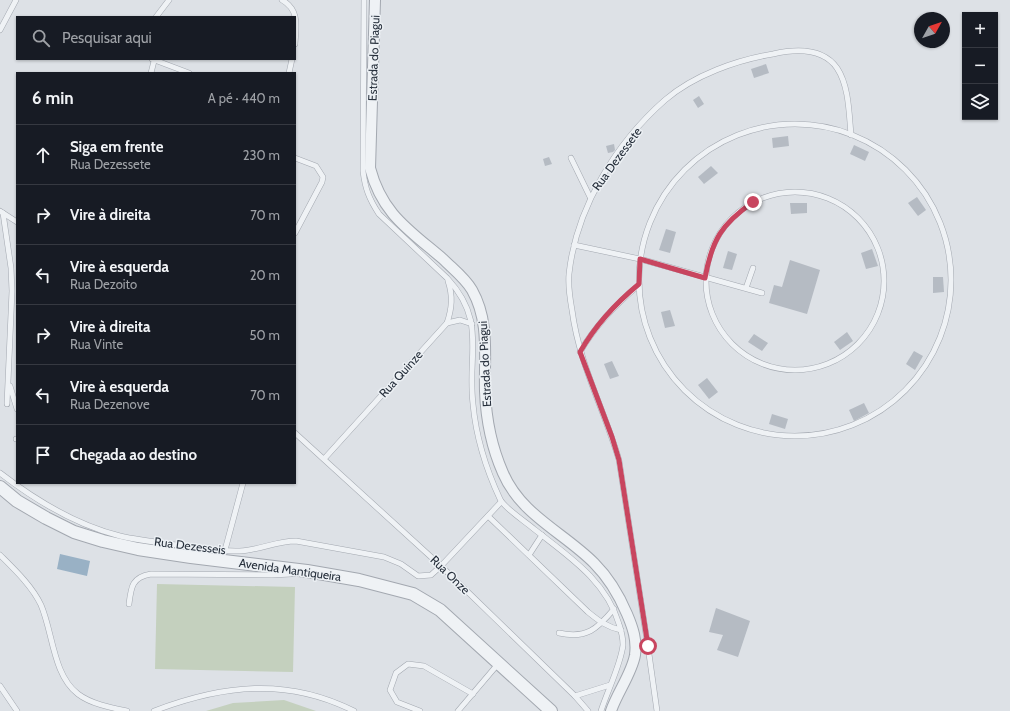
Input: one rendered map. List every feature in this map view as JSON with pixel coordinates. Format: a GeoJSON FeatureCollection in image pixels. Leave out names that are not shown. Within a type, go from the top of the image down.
{"type":"FeatureCollection","features":[{"type":"Feature","properties":{"kind":"street","name":"Estrada do Piagui"},"geometry":{"type":"LineString","coordinates":[[375,0],[370,168],[375,187],[393,214],[458,273],[471,288],[479,304],[484,323],[485,392],[488,420],[503,473],[512,491],[522,504],[533,514],[594,563],[606,576],[620,599],[634,630],[636,650],[633,661],[611,711]]}},
{"type":"Feature","properties":{"kind":"street","name":"Avenida Mantiqueira"},"geometry":{"type":"LineString","coordinates":[[0,487],[17,500],[46,518],[74,532],[103,541],[138,549],[192,557],[308,570],[360,580],[413,594],[440,610],[551,711]]}},
{"type":"Feature","properties":{"kind":"lane"},"geometry":{"type":"LineString","coordinates":[[0,30],[16,0]]}},
{"type":"Feature","properties":{"kind":"lane"},"geometry":{"type":"LineString","coordinates":[[157,16],[169,0]]}},
{"type":"Feature","properties":{"kind":"lane"},"geometry":{"type":"LineString","coordinates":[[282,0],[288,4],[296,16]]}},
{"type":"Feature","properties":{"kind":"lane"},"geometry":{"type":"LineString","coordinates":[[364,0],[363,171],[365,190],[370,201],[379,214],[447,278],[464,299],[469,309],[472,324],[472,402],[476,429],[483,457],[501,502],[587,571],[600,586],[614,609],[621,630],[623,644],[620,660],[601,711]]}},
{"type":"Feature","properties":{"kind":"lane","name":"Rua Dezessete"},"geometry":{"type":"LineString","coordinates":[[657,711],[619,460],[612,437],[580,352],[570,290],[569,276],[574,245],[590,197],[610,164],[635,131],[666,99],[694,81],[729,65],[759,56],[789,50],[806,51],[819,54],[829,60],[836,67],[842,79],[847,98],[851,134]]}},
{"type":"Feature","properties":{"kind":"lane"},"geometry":{"type":"LineString","coordinates":[[151,72],[153,60],[186,72]]}},
{"type":"Feature","properties":{"kind":"lane"},"geometry":{"type":"LineString","coordinates":[[289,72],[292,60]]}},
{"type":"Feature","properties":{"kind":"lane"},"geometry":{"type":"LineString","coordinates":[[796,124],[824,127],[851,134],[874,146],[890,157],[914,179],[929,200],[941,224],[948,249],[951,274],[950,300],[943,332],[936,350],[922,372],[905,392],[886,408],[839,431],[814,436],[788,437],[762,433],[738,425],[714,414],[693,398],[675,380],[660,359],[649,335],[644,317],[639,284],[640,259],[646,231],[657,205],[673,182],[692,162],[715,145],[741,133],[768,126],[796,124]]}},
{"type":"Feature","properties":{"kind":"lane"},"geometry":{"type":"LineString","coordinates":[[296,158],[316,166],[323,177],[322,182],[296,231]]}},
{"type":"Feature","properties":{"kind":"lane"},"geometry":{"type":"LineString","coordinates":[[571,158],[590,197]]}},
{"type":"Feature","properties":{"kind":"lane"},"geometry":{"type":"LineString","coordinates":[[798,192],[822,196],[843,206],[861,221],[874,240],[882,262],[885,285],[881,308],[871,330],[856,348],[837,361],[815,369],[792,371],[769,367],[747,357],[729,342],[716,323],[708,301],[705,278],[709,254],[719,233],[734,215],[753,202],[775,194],[798,192]]}},
{"type":"Feature","properties":{"kind":"lane"},"geometry":{"type":"LineString","coordinates":[[2,212],[16,221]]}},
{"type":"Feature","properties":{"kind":"lane"},"geometry":{"type":"LineString","coordinates":[[2,212],[11,268],[12,291],[7,404]]}},
{"type":"Feature","properties":{"kind":"lane"},"geometry":{"type":"LineString","coordinates":[[574,245],[640,259],[762,293]]}},
{"type":"Feature","properties":{"kind":"lane"},"geometry":{"type":"LineString","coordinates":[[746,288],[753,268]]}},
{"type":"Feature","properties":{"kind":"lane","name":"Rua Quinze"},"geometry":{"type":"LineString","coordinates":[[324,459],[447,323],[451,312],[452,298],[447,278]]}},
{"type":"Feature","properties":{"kind":"lane"},"geometry":{"type":"LineString","coordinates":[[580,352],[589,336],[599,324],[627,294],[639,284]]}},
{"type":"Feature","properties":{"kind":"lane"},"geometry":{"type":"LineString","coordinates":[[447,323],[460,320],[472,324]]}},
{"type":"Feature","properties":{"kind":"lane"},"geometry":{"type":"LineString","coordinates":[[9,381],[16,406]]}},
{"type":"Feature","properties":{"kind":"lane","name":"Rua Onze"},"geometry":{"type":"LineString","coordinates":[[296,434],[441,566],[575,696],[588,711]]}},
{"type":"Feature","properties":{"kind":"lane","name":"Rua Dezesseis"},"geometry":{"type":"LineString","coordinates":[[0,473],[39,500],[85,524],[102,531],[147,541],[226,550],[250,550],[272,544],[296,541],[384,557],[401,564],[418,576],[431,575],[501,502]]}},
{"type":"Feature","properties":{"kind":"lane"},"geometry":{"type":"LineString","coordinates":[[226,550],[243,484]]}},
{"type":"Feature","properties":{"kind":"lane"},"geometry":{"type":"LineString","coordinates":[[488,516],[602,623],[611,628],[621,630]]}},
{"type":"Feature","properties":{"kind":"lane"},"geometry":{"type":"LineString","coordinates":[[528,555],[542,535]]}},
{"type":"Feature","properties":{"kind":"lane"},"geometry":{"type":"LineString","coordinates":[[0,556],[22,577],[40,604],[61,672],[69,685],[78,694],[85,698],[119,710],[127,711]]}},
{"type":"Feature","properties":{"kind":"lane"},"geometry":{"type":"LineString","coordinates":[[129,604],[134,582],[141,576],[150,574],[272,575],[308,570]]}},
{"type":"Feature","properties":{"kind":"lane"},"geometry":{"type":"LineString","coordinates":[[559,633],[570,636],[581,635],[591,631],[602,623],[614,609]]}},
{"type":"Feature","properties":{"kind":"lane"},"geometry":{"type":"LineString","coordinates":[[458,711],[498,663]]}},
{"type":"Feature","properties":{"kind":"lane"},"geometry":{"type":"LineString","coordinates":[[420,711],[397,702],[390,690],[396,672],[408,664],[424,666],[473,694]]}},
{"type":"Feature","properties":{"kind":"lane"},"geometry":{"type":"LineString","coordinates":[[575,696],[610,685]]}},
{"type":"Feature","properties":{"kind":"lane"},"geometry":{"type":"LineString","coordinates":[[0,686],[17,711]]}},
{"type":"Feature","properties":{"kind":"lane"},"geometry":{"type":"LineString","coordinates":[[154,711],[198,696],[226,690],[256,689],[294,690],[317,695],[354,711]]}},
{"type":"Feature","properties":{"kind":"green space"},"geometry":{"type":"Polygon","coordinates":[[[157,584],[295,587],[293,672],[155,669],[157,584]]]}},
{"type":"Feature","properties":{"kind":"green space"},"geometry":{"type":"Polygon","coordinates":[[[284,700],[316,711],[206,711],[233,703],[284,700]]]}},
{"type":"Feature","properties":{"kind":"water"},"geometry":{"type":"Polygon","coordinates":[[[60,554],[90,561],[87,576],[57,569],[60,554]]]}},
{"type":"Feature","properties":{"kind":"building"},"geometry":{"type":"Polygon","coordinates":[[[766,64],[769,73],[754,78],[751,69],[766,64]]]}},
{"type":"Feature","properties":{"kind":"building"},"geometry":{"type":"Polygon","coordinates":[[[699,96],[704,104],[698,108],[693,100],[699,96]]]}},
{"type":"Feature","properties":{"kind":"building"},"geometry":{"type":"Polygon","coordinates":[[[788,136],[789,146],[773,148],[772,138],[788,136]]]}},
{"type":"Feature","properties":{"kind":"building"},"geometry":{"type":"Polygon","coordinates":[[[614,144],[615,150],[608,153],[606,146],[614,144]]]}},
{"type":"Feature","properties":{"kind":"building"},"geometry":{"type":"Polygon","coordinates":[[[854,145],[869,152],[865,161],[850,154],[854,145]]]}},
{"type":"Feature","properties":{"kind":"building"},"geometry":{"type":"Polygon","coordinates":[[[549,157],[552,164],[545,166],[543,159],[549,157]]]}},
{"type":"Feature","properties":{"kind":"building"},"geometry":{"type":"Polygon","coordinates":[[[711,166],[718,173],[704,184],[698,177],[711,166]]]}},
{"type":"Feature","properties":{"kind":"building"},"geometry":{"type":"Polygon","coordinates":[[[917,197],[926,210],[918,216],[908,203],[917,197]]]}},
{"type":"Feature","properties":{"kind":"building"},"geometry":{"type":"Polygon","coordinates":[[[790,203],[807,203],[807,213],[791,214],[790,203]]]}},
{"type":"Feature","properties":{"kind":"building"},"geometry":{"type":"Polygon","coordinates":[[[666,229],[676,232],[670,253],[659,250],[666,229]]]}},
{"type":"Feature","properties":{"kind":"building"},"geometry":{"type":"Polygon","coordinates":[[[872,249],[878,266],[866,269],[861,253],[872,249]]]}},
{"type":"Feature","properties":{"kind":"building"},"geometry":{"type":"Polygon","coordinates":[[[728,251],[737,254],[732,270],[723,268],[728,251]]]}},
{"type":"Feature","properties":{"kind":"building"},"geometry":{"type":"Polygon","coordinates":[[[790,260],[820,270],[807,314],[769,303],[774,285],[782,287],[790,260]]]}},
{"type":"Feature","properties":{"kind":"building"},"geometry":{"type":"Polygon","coordinates":[[[933,277],[943,277],[944,292],[933,293],[933,277]]]}},
{"type":"Feature","properties":{"kind":"building"},"geometry":{"type":"Polygon","coordinates":[[[670,310],[675,326],[665,328],[661,312],[670,310]]]}},
{"type":"Feature","properties":{"kind":"building"},"geometry":{"type":"Polygon","coordinates":[[[847,332],[853,341],[840,350],[834,342],[847,332]]]}},
{"type":"Feature","properties":{"kind":"building"},"geometry":{"type":"Polygon","coordinates":[[[754,334],[768,343],[762,351],[748,342],[754,334]]]}},
{"type":"Feature","properties":{"kind":"building"},"geometry":{"type":"Polygon","coordinates":[[[914,351],[923,356],[915,370],[906,364],[914,351]]]}},
{"type":"Feature","properties":{"kind":"building"},"geometry":{"type":"Polygon","coordinates":[[[612,361],[619,376],[610,379],[604,364],[612,361]]]}},
{"type":"Feature","properties":{"kind":"building"},"geometry":{"type":"Polygon","coordinates":[[[707,378],[718,392],[709,399],[698,385],[707,378]]]}},
{"type":"Feature","properties":{"kind":"building"},"geometry":{"type":"Polygon","coordinates":[[[864,403],[869,413],[854,421],[849,410],[864,403]]]}},
{"type":"Feature","properties":{"kind":"building"},"geometry":{"type":"Polygon","coordinates":[[[772,414],[788,419],[785,429],[769,424],[772,414]]]}},
{"type":"Feature","properties":{"kind":"building"},"geometry":{"type":"Polygon","coordinates":[[[716,608],[750,621],[738,657],[717,650],[723,635],[709,632],[716,608]]]}},
{"type":"Feature","properties":{"kind":"route"},"geometry":{"type":"LineString","coordinates":[[648,646],[619,460],[612,437],[591,386],[580,352],[589,336],[599,324],[627,294],[639,284],[640,259],[705,278],[709,254],[719,233],[734,215],[753,202]]}}]}
